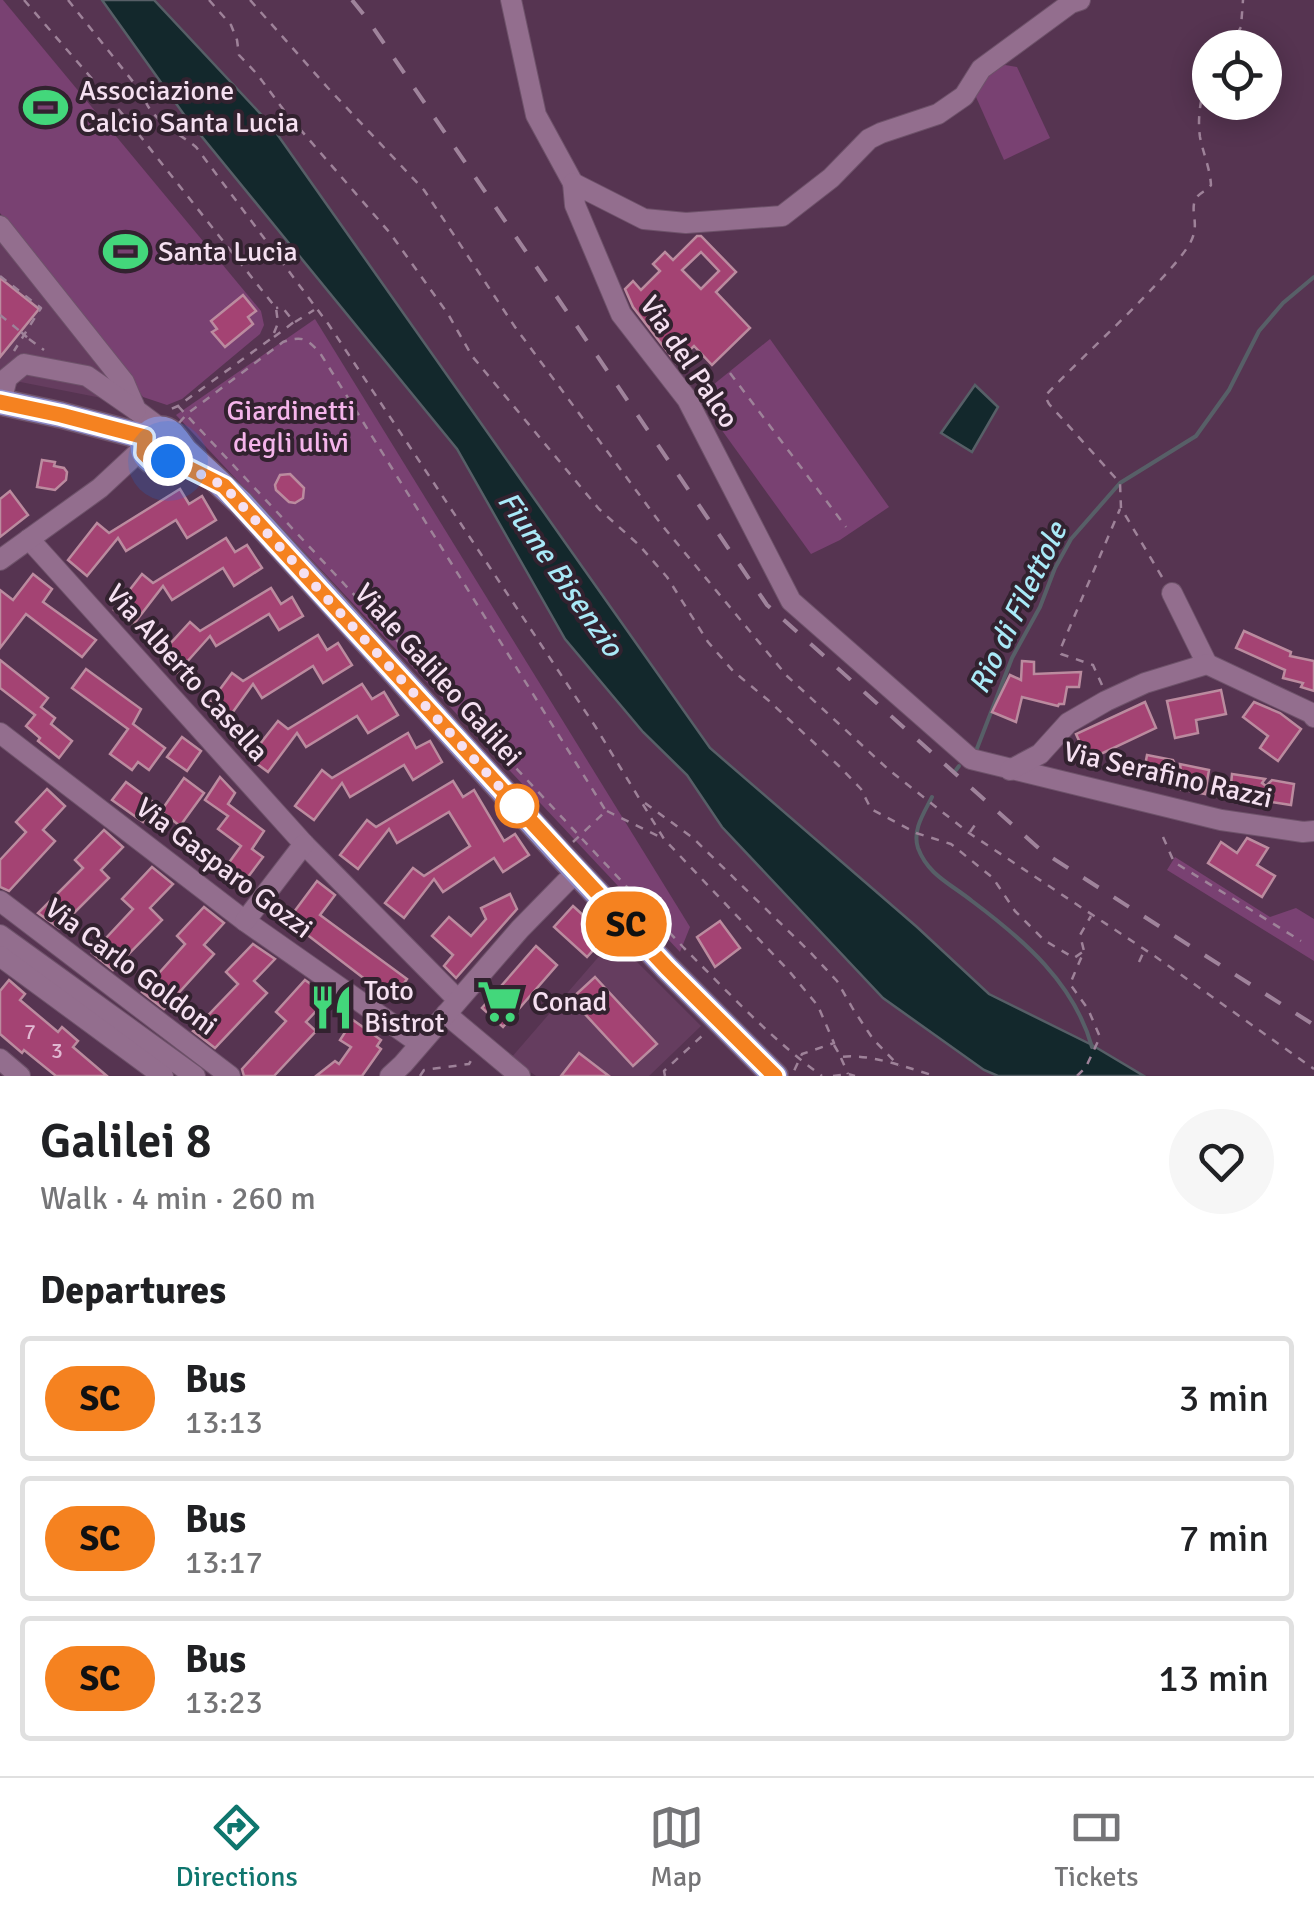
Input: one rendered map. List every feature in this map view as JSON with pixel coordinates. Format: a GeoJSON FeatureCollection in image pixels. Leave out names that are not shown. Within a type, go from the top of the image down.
{"type":"FeatureCollection","features":[{"type":"Feature","properties":{"kind":"main road","name":"Viale Galileo Galilei"},"geometry":{"type":"LineString","coordinates":[[0,402],[61,415],[117,418],[180,464],[224,486],[573,855],[680,981],[775,1076]]}},
{"type":"Feature","properties":{"kind":"street","name":"Via del Palco"},"geometry":{"type":"LineString","coordinates":[[511,0],[536,115],[573,183],[575,205],[620,314],[687,399],[791,602],[970,758],[1010,770]]}},
{"type":"Feature","properties":{"kind":"street"},"geometry":{"type":"LineString","coordinates":[[573,183],[644,219],[686,223],[782,216],[832,178],[869,139],[938,114],[964,96],[981,69],[1080,0]]}},
{"type":"Feature","properties":{"kind":"street"},"geometry":{"type":"LineString","coordinates":[[0,560],[157,444],[124,382],[4,238]]}},
{"type":"Feature","properties":{"kind":"street"},"geometry":{"type":"LineString","coordinates":[[0,402],[7,378],[24,364],[87,376],[136,410]]}},
{"type":"Feature","properties":{"kind":"street","name":"Via Alberto Casella"},"geometry":{"type":"LineString","coordinates":[[29,539],[482,1043],[520,1076]]}},
{"type":"Feature","properties":{"kind":"street"},"geometry":{"type":"LineString","coordinates":[[1172,593],[1207,664],[1314,717]]}},
{"type":"Feature","properties":{"kind":"street"},"geometry":{"type":"LineString","coordinates":[[1038,764],[1068,724],[1106,700],[1207,664]]}},
{"type":"Feature","properties":{"kind":"street","name":"Via Gasparo Gozzi"},"geometry":{"type":"LineString","coordinates":[[0,733],[245,921],[419,1043]]}},
{"type":"Feature","properties":{"kind":"street","name":"Via Serafino Razzi"},"geometry":{"type":"LineString","coordinates":[[1010,770],[1038,764],[1221,820],[1314,831]]}},
{"type":"Feature","properties":{"kind":"street"},"geometry":{"type":"LineString","coordinates":[[245,921],[304,844]]}},
{"type":"Feature","properties":{"kind":"street"},"geometry":{"type":"LineString","coordinates":[[390,1076],[566,882],[573,855]]}},
{"type":"Feature","properties":{"kind":"street","name":"Via Carlo Goldoni"},"geometry":{"type":"LineString","coordinates":[[0,902],[230,1076]]}},
{"type":"Feature","properties":{"kind":"street","name":"Via Carlo Goldoni"},"geometry":{"type":"LineString","coordinates":[[0,934],[164,1072]]}},
{"type":"Feature","properties":{"kind":"street","name":"Via Carlo Goldoni"},"geometry":{"type":"LineString","coordinates":[[0,956],[164,1072],[195,1076]]}},
{"type":"Feature","properties":{"kind":"street"},"geometry":{"type":"LineString","coordinates":[[0,1059],[20,1076]]}},
{"type":"Feature","properties":{"kind":"path"},"geometry":{"type":"LineString","coordinates":[[24,0],[125,116],[276,308],[278,324],[272,338]]}},
{"type":"Feature","properties":{"kind":"path"},"geometry":{"type":"LineString","coordinates":[[68,0],[142,93],[148,107],[172,132],[196,147],[329,324],[595,726],[664,839],[818,1006],[848,1074]]}},
{"type":"Feature","properties":{"kind":"path"},"geometry":{"type":"LineString","coordinates":[[209,0],[231,25],[239,55],[390,233],[448,314],[472,356],[599,509],[667,577],[708,642],[733,671],[839,766],[861,789],[871,808],[916,833],[952,844],[993,878],[1015,911],[1044,940],[1074,958],[1084,952]]}},
{"type":"Feature","properties":{"kind":"path"},"geometry":{"type":"LineString","coordinates":[[250,0],[424,190],[515,326],[661,524],[787,676],[889,770],[969,834],[1314,1068]]}},
{"type":"Feature","properties":{"kind":"path"},"geometry":{"type":"LineString","coordinates":[[1239,30],[1243,0]]}},
{"type":"Feature","properties":{"kind":"path"},"geometry":{"type":"LineString","coordinates":[[1106,700],[1093,666],[1061,654],[1060,650],[1121,508],[1120,483],[1045,396],[1118,325],[1189,244],[1195,232],[1194,202],[1212,184],[1199,120]]}},
{"type":"Feature","properties":{"kind":"path"},"geometry":{"type":"LineString","coordinates":[[0,276],[41,308],[13,352]]}},
{"type":"Feature","properties":{"kind":"path"},"geometry":{"type":"LineString","coordinates":[[276,308],[282,307],[294,322]]}},
{"type":"Feature","properties":{"kind":"path"},"geometry":{"type":"LineString","coordinates":[[316,308],[178,406],[573,855],[822,1076]]}},
{"type":"Feature","properties":{"kind":"path"},"geometry":{"type":"LineString","coordinates":[[0,314],[41,349]]}},
{"type":"Feature","properties":{"kind":"path"},"geometry":{"type":"LineString","coordinates":[[187,414],[283,342],[296,337],[309,340],[606,811],[664,839]]}},
{"type":"Feature","properties":{"kind":"path"},"geometry":{"type":"LineString","coordinates":[[730,373],[846,527]]}},
{"type":"Feature","properties":{"kind":"path"},"geometry":{"type":"LineString","coordinates":[[1121,508],[1172,593]]}},
{"type":"Feature","properties":{"kind":"path"},"geometry":{"type":"LineString","coordinates":[[640,800],[693,838],[810,952],[837,981],[873,1038],[900,1066]]}},
{"type":"Feature","properties":{"kind":"path"},"geometry":{"type":"LineString","coordinates":[[573,855],[606,811]]}},
{"type":"Feature","properties":{"kind":"path"},"geometry":{"type":"LineString","coordinates":[[969,834],[979,820]]}},
{"type":"Feature","properties":{"kind":"path"},"geometry":{"type":"LineString","coordinates":[[1164,837],[1174,862],[1302,941]]}},
{"type":"Feature","properties":{"kind":"path"},"geometry":{"type":"LineString","coordinates":[[1077,1076],[1100,1037],[1088,1009],[1070,984],[1084,952],[1080,935],[1092,914]]}},
{"type":"Feature","properties":{"kind":"path"},"geometry":{"type":"LineString","coordinates":[[1139,962],[1145,950]]}},
{"type":"Feature","properties":{"kind":"path"},"geometry":{"type":"LineString","coordinates":[[665,1076],[664,1071],[706,1032]]}},
{"type":"Feature","properties":{"kind":"path"},"geometry":{"type":"LineString","coordinates":[[420,1076],[424,1070],[470,1064],[482,1043]]}},
{"type":"Feature","properties":{"kind":"path"},"geometry":{"type":"LineString","coordinates":[[791,1076],[802,1054],[834,1044]]}},
{"type":"Feature","properties":{"kind":"path"},"geometry":{"type":"LineString","coordinates":[[841,1057],[852,1056],[936,1076]]}},
{"type":"Feature","properties":{"kind":"path"},"geometry":{"type":"LineString","coordinates":[[832,1076],[855,1076]]}},
{"type":"Feature","properties":{"kind":"shaded area"},"geometry":{"type":"Polygon","coordinates":[[[0,223],[124,388],[117,401],[0,378],[0,223]]]}},
{"type":"Feature","properties":{"kind":"shaded area"},"geometry":{"type":"Polygon","coordinates":[[[614,939],[701,1026],[649,1076],[536,1076],[511,1058],[614,939]]]}},
{"type":"Feature","properties":{"kind":"green space","name":"Associazione Calcio Santa Lucia"},"geometry":{"type":"Polygon","coordinates":[[[0,0],[261,311],[264,325],[260,334],[182,399],[167,405],[143,397],[0,213],[0,0]]]}},
{"type":"Feature","properties":{"kind":"green space"},"geometry":{"type":"Polygon","coordinates":[[[1005,65],[1017,67],[1050,138],[1004,160],[972,88],[984,73],[1005,65]]]}},
{"type":"Feature","properties":{"kind":"green space","name":"Giardinetti degli ulivi"},"geometry":{"type":"Polygon","coordinates":[[[315,319],[690,927],[680,952],[176,415],[315,319]]]}},
{"type":"Feature","properties":{"kind":"green space"},"geometry":{"type":"Polygon","coordinates":[[[770,339],[889,507],[811,554],[698,397],[770,339]]]}},
{"type":"Feature","properties":{"kind":"green space"},"geometry":{"type":"Polygon","coordinates":[[[1175,857],[1270,917],[1296,908],[1314,919],[1314,961],[1167,870],[1175,857]]]}},
{"type":"Feature","properties":{"kind":"water","name":"Fiume Bisenzio"},"geometry":{"type":"Polygon","coordinates":[[[102,0],[154,0],[270,124],[710,748],[989,994],[1092,1045],[1144,1076],[998,1076],[883,998],[722,827],[687,775],[643,732],[565,639],[457,449],[185,116],[102,0]]]}},
{"type":"Feature","properties":{"kind":"water"},"geometry":{"type":"Polygon","coordinates":[[[975,385],[998,407],[972,452],[941,433],[975,385]]]}},
{"type":"Feature","properties":{"kind":"building"},"geometry":{"type":"Polygon","coordinates":[[[701,236],[736,272],[716,292],[750,328],[712,365],[694,346],[676,363],[633,307],[625,289],[633,281],[641,290],[660,271],[653,264],[665,252],[673,260],[701,236]],[[701,252],[682,270],[701,289],[719,271],[701,252]]]}},
{"type":"Feature","properties":{"kind":"building"},"geometry":{"type":"Polygon","coordinates":[[[0,278],[39,309],[0,357],[0,278]]]}},
{"type":"Feature","properties":{"kind":"building"},"geometry":{"type":"Polygon","coordinates":[[[243,295],[256,311],[248,317],[253,324],[225,347],[212,332],[217,329],[211,321],[243,295]]]}},
{"type":"Feature","properties":{"kind":"building"},"geometry":{"type":"Polygon","coordinates":[[[42,460],[55,462],[54,466],[67,472],[66,480],[55,490],[37,487],[42,460]]]}},
{"type":"Feature","properties":{"kind":"building"},"geometry":{"type":"Polygon","coordinates":[[[290,474],[304,488],[303,498],[295,503],[289,502],[275,485],[280,475],[290,474]]]}},
{"type":"Feature","properties":{"kind":"building"},"geometry":{"type":"Polygon","coordinates":[[[180,489],[189,504],[202,496],[216,520],[187,538],[176,520],[126,551],[118,538],[87,576],[68,560],[97,523],[109,533],[180,489]]]}},
{"type":"Feature","properties":{"kind":"building"},"geometry":{"type":"Polygon","coordinates":[[[10,491],[28,515],[0,537],[0,499],[10,491]]]}},
{"type":"Feature","properties":{"kind":"building"},"geometry":{"type":"Polygon","coordinates":[[[226,538],[235,552],[247,545],[262,568],[234,586],[223,568],[172,600],[163,586],[133,625],[114,610],[142,574],[153,583],[226,538]]]}},
{"type":"Feature","properties":{"kind":"building"},"geometry":{"type":"Polygon","coordinates":[[[33,574],[52,589],[43,602],[96,640],[82,657],[26,614],[0,648],[0,590],[13,600],[33,574]]]}},
{"type":"Feature","properties":{"kind":"building"},"geometry":{"type":"Polygon","coordinates":[[[271,588],[281,604],[292,597],[303,616],[279,630],[269,614],[216,646],[210,636],[177,673],[159,656],[190,622],[200,631],[271,588]]]}},
{"type":"Feature","properties":{"kind":"building"},"geometry":{"type":"Polygon","coordinates":[[[1244,631],[1291,652],[1290,656],[1314,661],[1314,691],[1301,687],[1303,683],[1283,678],[1285,670],[1236,648],[1244,631]]]}},
{"type":"Feature","properties":{"kind":"building"},"geometry":{"type":"Polygon","coordinates":[[[318,635],[327,650],[338,643],[352,665],[323,683],[313,666],[262,698],[253,684],[225,723],[206,708],[232,673],[243,681],[318,635]]]}},
{"type":"Feature","properties":{"kind":"building"},"geometry":{"type":"Polygon","coordinates":[[[0,660],[48,698],[41,707],[55,718],[51,724],[72,741],[59,758],[26,726],[35,715],[0,688],[0,660]]]}},
{"type":"Feature","properties":{"kind":"building"},"geometry":{"type":"Polygon","coordinates":[[[1022,661],[1034,662],[1034,674],[1081,672],[1079,687],[1067,687],[1064,704],[1058,706],[1022,697],[1016,722],[992,712],[1010,675],[1021,680],[1022,661]]]}},
{"type":"Feature","properties":{"kind":"building"},"geometry":{"type":"Polygon","coordinates":[[[86,669],[141,709],[133,724],[165,748],[149,770],[138,762],[132,770],[110,754],[128,729],[72,688],[86,669]]]}},
{"type":"Feature","properties":{"kind":"building"},"geometry":{"type":"Polygon","coordinates":[[[362,684],[372,699],[384,692],[398,715],[368,733],[357,716],[306,747],[297,733],[268,772],[249,758],[278,721],[288,729],[362,684]]]}},
{"type":"Feature","properties":{"kind":"building"},"geometry":{"type":"Polygon","coordinates":[[[1221,690],[1226,714],[1196,720],[1198,733],[1175,738],[1167,701],[1221,690]]]}},
{"type":"Feature","properties":{"kind":"building"},"geometry":{"type":"Polygon","coordinates":[[[1145,702],[1156,728],[1088,760],[1076,734],[1145,702]]]}},
{"type":"Feature","properties":{"kind":"building"},"geometry":{"type":"Polygon","coordinates":[[[1254,702],[1280,713],[1301,729],[1278,761],[1260,748],[1268,736],[1243,717],[1254,702]]]}},
{"type":"Feature","properties":{"kind":"building"},"geometry":{"type":"Polygon","coordinates":[[[408,733],[416,748],[430,741],[442,762],[413,780],[404,765],[350,797],[342,783],[314,820],[295,806],[322,770],[332,778],[408,733]]]}},
{"type":"Feature","properties":{"kind":"building"},"geometry":{"type":"Polygon","coordinates":[[[182,737],[201,751],[187,771],[167,757],[182,737]]]}},
{"type":"Feature","properties":{"kind":"building"},"geometry":{"type":"Polygon","coordinates":[[[1147,755],[1173,760],[1179,773],[1180,764],[1209,770],[1205,794],[1143,777],[1147,755]]]}},
{"type":"Feature","properties":{"kind":"building"},"geometry":{"type":"Polygon","coordinates":[[[1232,774],[1265,779],[1262,783],[1266,786],[1272,780],[1294,784],[1291,805],[1225,798],[1232,774]]]}},
{"type":"Feature","properties":{"kind":"building"},"geometry":{"type":"Polygon","coordinates":[[[220,777],[235,793],[228,804],[264,831],[252,849],[263,857],[239,889],[220,875],[241,846],[218,829],[228,816],[205,800],[220,777]]]}},
{"type":"Feature","properties":{"kind":"building"},"geometry":{"type":"Polygon","coordinates":[[[184,778],[204,793],[180,826],[161,811],[184,778]]]}},
{"type":"Feature","properties":{"kind":"building"},"geometry":{"type":"Polygon","coordinates":[[[453,781],[463,797],[474,790],[504,841],[515,834],[529,855],[503,872],[494,858],[443,892],[434,879],[404,918],[385,903],[413,868],[424,876],[470,846],[449,812],[397,843],[389,829],[358,869],[340,855],[367,820],[376,827],[453,781]]]}},
{"type":"Feature","properties":{"kind":"building"},"geometry":{"type":"Polygon","coordinates":[[[126,782],[156,804],[143,822],[112,800],[126,782]]]}},
{"type":"Feature","properties":{"kind":"building"},"geometry":{"type":"Polygon","coordinates":[[[47,789],[65,806],[43,830],[55,841],[9,891],[0,887],[0,860],[26,832],[16,822],[47,789]]]}},
{"type":"Feature","properties":{"kind":"building"},"geometry":{"type":"Polygon","coordinates":[[[104,830],[123,847],[101,870],[109,878],[59,928],[38,913],[83,868],[75,860],[104,830]]]}},
{"type":"Feature","properties":{"kind":"building"},"geometry":{"type":"Polygon","coordinates":[[[1247,838],[1268,848],[1257,865],[1275,876],[1262,897],[1208,863],[1221,842],[1237,853],[1247,838]]]}},
{"type":"Feature","properties":{"kind":"building"},"geometry":{"type":"Polygon","coordinates":[[[152,867],[173,884],[150,908],[162,920],[113,970],[92,953],[133,909],[122,899],[152,867]]]}},
{"type":"Feature","properties":{"kind":"building"},"geometry":{"type":"Polygon","coordinates":[[[317,881],[335,895],[320,915],[407,979],[392,1000],[288,920],[317,881]]]}},
{"type":"Feature","properties":{"kind":"building"},"geometry":{"type":"Polygon","coordinates":[[[510,894],[517,909],[456,978],[444,966],[453,955],[432,936],[449,917],[471,936],[486,919],[481,908],[510,894]]]}},
{"type":"Feature","properties":{"kind":"building"},"geometry":{"type":"Polygon","coordinates":[[[573,906],[606,936],[587,957],[554,927],[573,906]]]}},
{"type":"Feature","properties":{"kind":"building"},"geometry":{"type":"Polygon","coordinates":[[[204,907],[224,923],[204,945],[214,954],[164,1009],[142,992],[185,944],[177,936],[204,907]]]}},
{"type":"Feature","properties":{"kind":"building"},"geometry":{"type":"Polygon","coordinates":[[[720,921],[740,948],[715,967],[697,937],[720,921]]]}},
{"type":"Feature","properties":{"kind":"building"},"geometry":{"type":"Polygon","coordinates":[[[253,944],[275,959],[254,981],[267,993],[215,1048],[193,1031],[238,984],[226,972],[253,944]]]}},
{"type":"Feature","properties":{"kind":"building"},"geometry":{"type":"Polygon","coordinates":[[[536,946],[557,965],[503,1027],[482,1008],[536,946]]]}},
{"type":"Feature","properties":{"kind":"building"},"geometry":{"type":"Polygon","coordinates":[[[595,977],[657,1044],[633,1066],[571,999],[595,977]]]}},
{"type":"Feature","properties":{"kind":"building"},"geometry":{"type":"Polygon","coordinates":[[[9,980],[25,994],[20,1000],[58,1032],[62,1027],[78,1041],[73,1047],[107,1076],[56,1076],[0,1034],[0,991],[9,980]]]}},
{"type":"Feature","properties":{"kind":"building"},"geometry":{"type":"Polygon","coordinates":[[[305,980],[329,997],[306,1022],[316,1031],[274,1076],[244,1076],[242,1069],[286,1021],[276,1012],[305,980]]]}},
{"type":"Feature","properties":{"kind":"building"},"geometry":{"type":"Polygon","coordinates":[[[353,1020],[381,1040],[377,1046],[381,1049],[362,1076],[316,1076],[335,1061],[339,1064],[351,1047],[340,1040],[353,1020]]]}},
{"type":"Feature","properties":{"kind":"building"},"geometry":{"type":"Polygon","coordinates":[[[579,1053],[609,1076],[561,1076],[579,1053]]]}},
{"type":"Feature","properties":{"kind":"waterway","name":"Rio di Filettole"},"geometry":{"type":"LineString","coordinates":[[976,751],[1012,658],[1071,539],[1120,483],[1196,436],[1229,390],[1259,331],[1283,303],[1314,277]]}},
{"type":"Feature","properties":{"kind":"waterway","name":"Rio di Filettole"},"geometry":{"type":"LineString","coordinates":[[956,770],[959,766]]}},
{"type":"Feature","properties":{"kind":"waterway","name":"Rio di Filettole"},"geometry":{"type":"LineString","coordinates":[[932,797],[917,835],[922,857],[941,878],[1010,931],[1045,965],[1073,1003],[1092,1047]]}},
{"type":"Feature","properties":{"kind":"railway"},"geometry":{"type":"LineString","coordinates":[[352,0],[767,605],[1043,852],[1314,1025]]}},
{"type":"Feature","properties":{"kind":"bus line","name":"SC"},"geometry":{"type":"LineString","coordinates":[[0,402],[145,437],[144,453],[151,460],[180,464],[224,486],[667,968],[775,1076]]}},
{"type":"Feature","properties":{"kind":"place","name":"Associazione Calcio Santa Lucia"},"geometry":{"type":"Point","coordinates":[46,107]}},
{"type":"Feature","properties":{"kind":"place","name":"Santa Lucia"},"geometry":{"type":"Point","coordinates":[125,252]}},
{"type":"Feature","properties":{"kind":"place","name":"Conad"},"geometry":{"type":"Point","coordinates":[499,1002]}},
{"type":"Feature","properties":{"kind":"place","name":"Toto Bistrot"},"geometry":{"type":"Point","coordinates":[331,1007]}},
{"type":"Feature","properties":{"kind":"route"},"geometry":{"type":"LineString","coordinates":[[168,461],[224,486],[517,806]]}}]}
